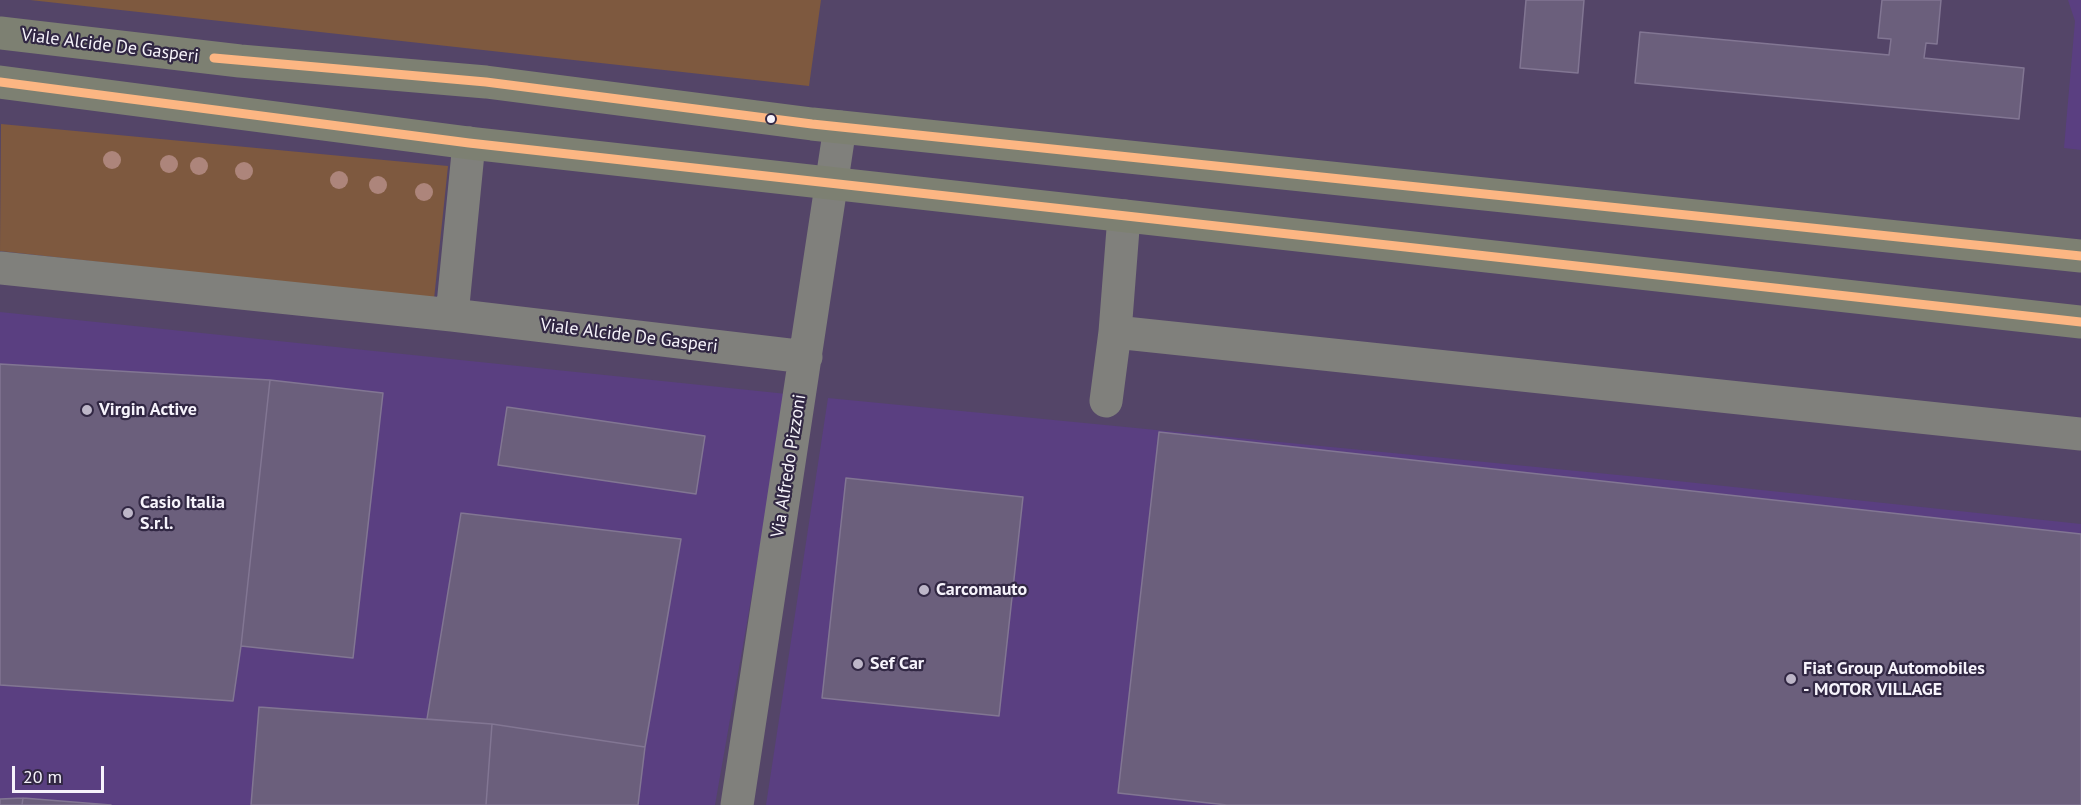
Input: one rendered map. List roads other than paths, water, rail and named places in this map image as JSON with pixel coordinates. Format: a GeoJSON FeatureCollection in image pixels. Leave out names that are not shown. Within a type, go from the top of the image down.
{"type":"FeatureCollection","features":[{"type":"Feature","properties":{"kind":"main road","name":"Viale Alcide De Gasperi"},"geometry":{"type":"LineString","coordinates":[[0,33],[240,61],[486,82],[840,127],[2081,256]]}},
{"type":"Feature","properties":{"kind":"main road"},"geometry":{"type":"LineString","coordinates":[[0,82],[469,143],[2081,322]]}},
{"type":"Feature","properties":{"kind":"street","name":"Via Alfredo Pizzoni"},"geometry":{"type":"LineString","coordinates":[[737,805],[840,127]]}},
{"type":"Feature","properties":{"kind":"street"},"geometry":{"type":"LineString","coordinates":[[452,315],[469,143]]}},
{"type":"Feature","properties":{"kind":"street"},"geometry":{"type":"LineString","coordinates":[[1106,401],[1115,332],[1124,216]]}},
{"type":"Feature","properties":{"kind":"street","name":"Viale Alcide De Gasperi"},"geometry":{"type":"LineString","coordinates":[[0,268],[452,315],[806,357]]}},
{"type":"Feature","properties":{"kind":"street"},"geometry":{"type":"LineString","coordinates":[[1115,332],[2081,434]]}},
{"type":"Feature","properties":{"kind":"place","name":"Virgin Active"},"geometry":{"type":"Point","coordinates":[87,410]}},
{"type":"Feature","properties":{"kind":"place","name":"Casio Italia S.r.l."},"geometry":{"type":"Point","coordinates":[128,513]}},
{"type":"Feature","properties":{"kind":"place","name":"Carcomauto"},"geometry":{"type":"Point","coordinates":[924,590]}},
{"type":"Feature","properties":{"kind":"place","name":"Sef Car"},"geometry":{"type":"Point","coordinates":[858,664]}},
{"type":"Feature","properties":{"kind":"place","name":"Fiat Group Automobiles - MOTOR VILLAGE"},"geometry":{"type":"Point","coordinates":[1791,679]}}]}
